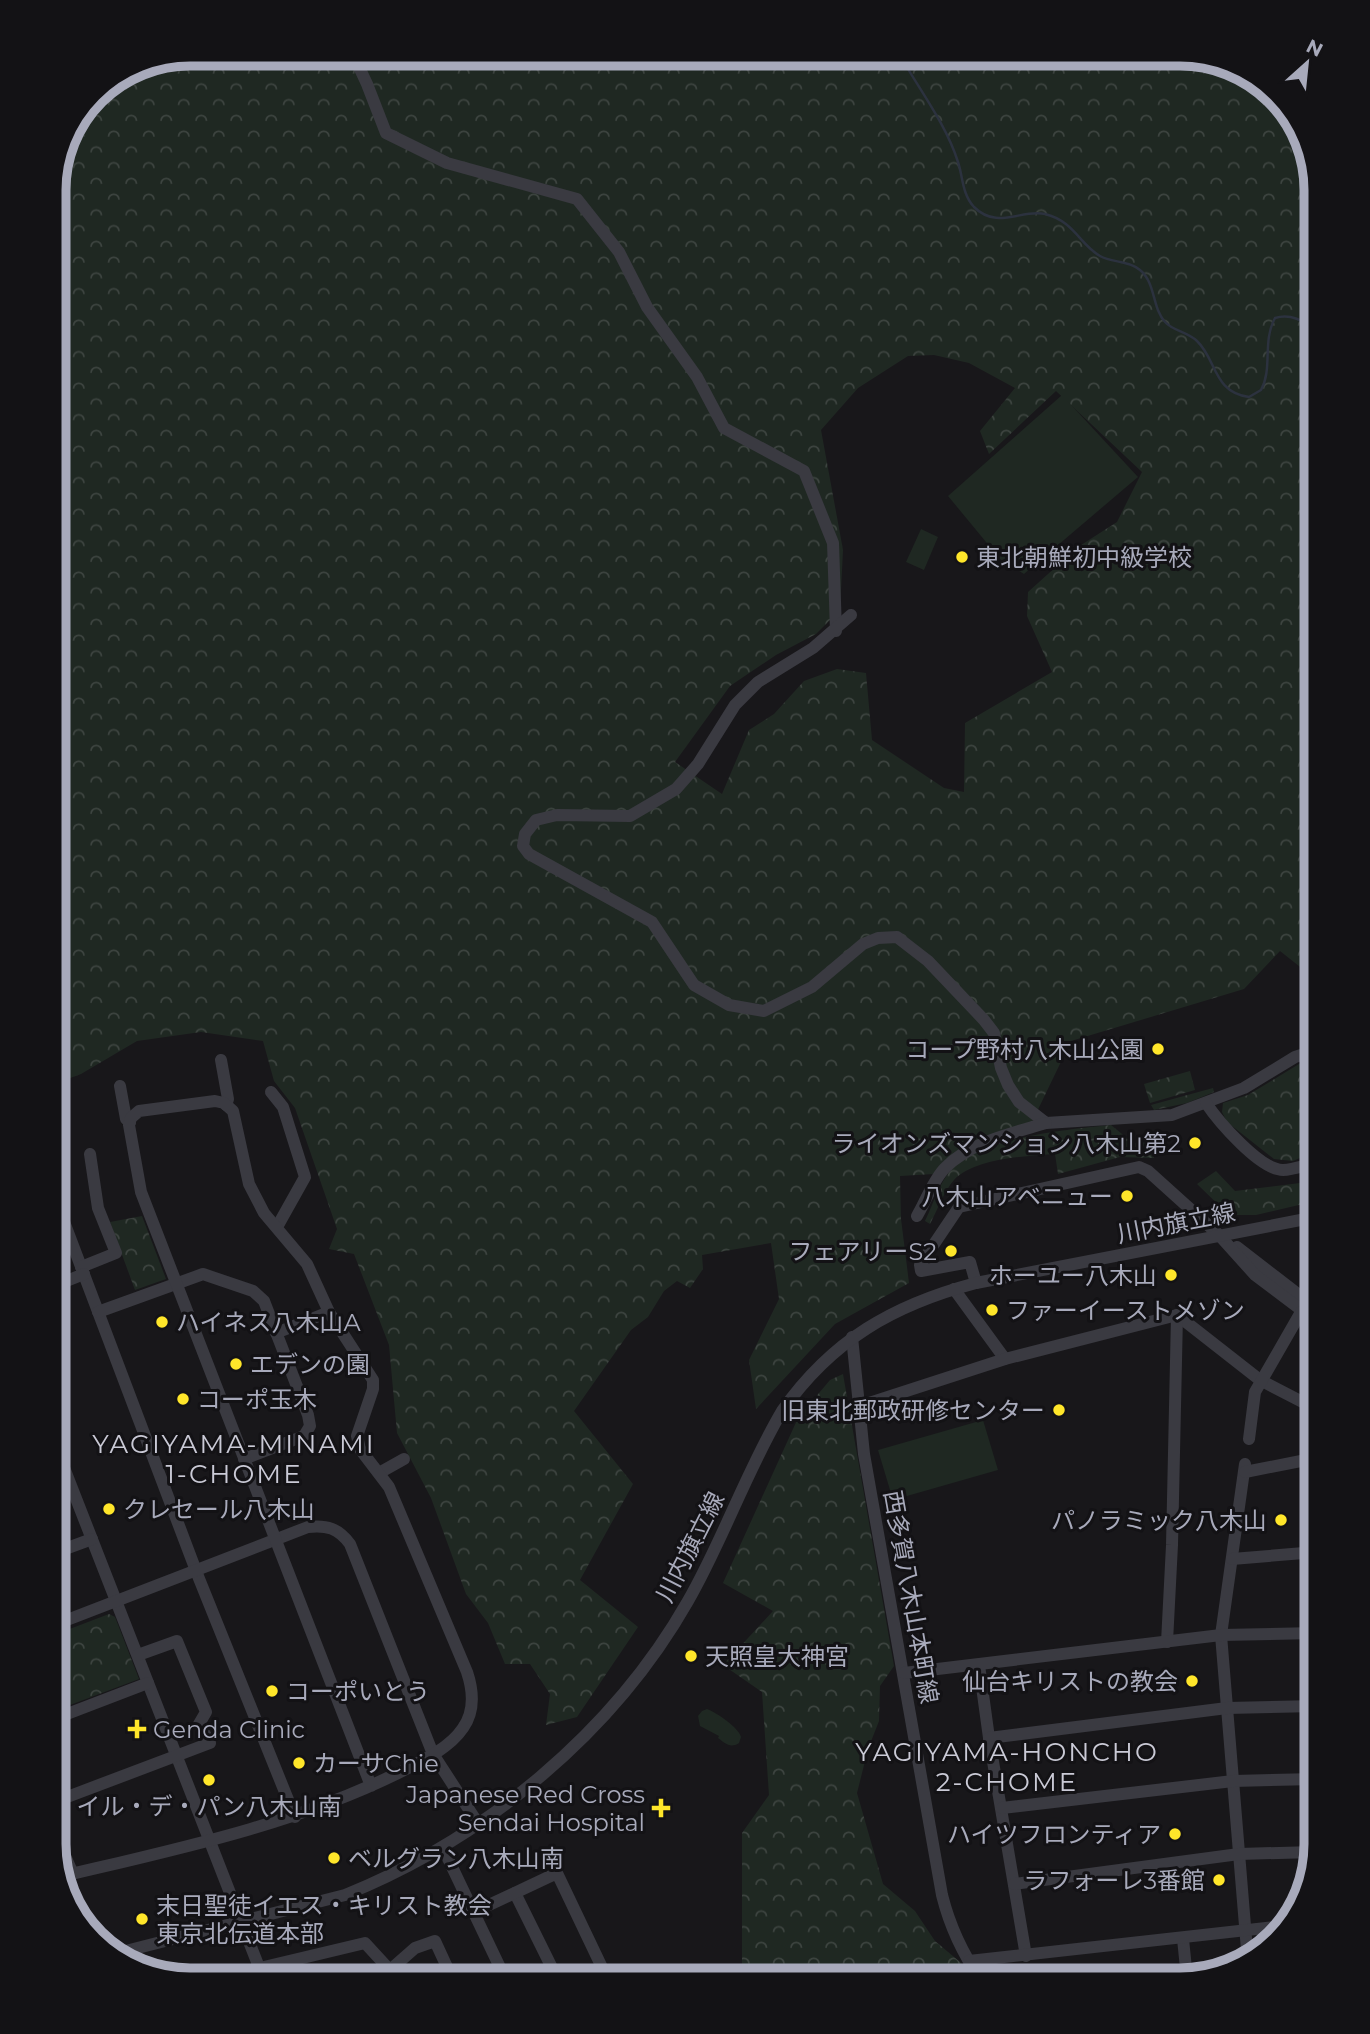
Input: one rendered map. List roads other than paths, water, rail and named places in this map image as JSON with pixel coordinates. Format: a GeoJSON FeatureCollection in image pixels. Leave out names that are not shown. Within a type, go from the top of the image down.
{"type":"FeatureCollection","features":[{"type":"Feature","properties":{"kind":"street"},"geometry":{"type":"LineString","coordinates":[[358,66],[386,133],[447,163],[577,199],[619,252],[647,307],[697,377],[724,428],[804,471],[833,542],[836,631]]}},
{"type":"Feature","properties":{"kind":"street"},"geometry":{"type":"LineString","coordinates":[[851,615],[836,631],[813,648],[758,682],[735,705],[698,764],[676,789],[630,816],[557,815],[536,820],[525,834],[523,846],[529,854],[555,870],[586,884],[652,922],[694,985],[729,1005],[764,1011],[812,987],[863,944],[878,938],[897,937],[928,961],[995,1033],[1001,1068],[1008,1085],[1019,1102],[1046,1124]]}},
{"type":"Feature","properties":{"kind":"street"},"geometry":{"type":"LineString","coordinates":[[917,1216],[944,1168],[969,1150],[1046,1124],[1172,1115],[1244,1088],[1294,1057],[1304,1054]]}},
{"type":"Feature","properties":{"kind":"street"},"geometry":{"type":"LineString","coordinates":[[221,1060],[228,1099],[226,1104]]}},
{"type":"Feature","properties":{"kind":"street"},"geometry":{"type":"LineString","coordinates":[[120,1086],[125,1119],[130,1122]]}},
{"type":"Feature","properties":{"kind":"street"},"geometry":{"type":"LineString","coordinates":[[271,1092],[284,1107],[305,1177],[277,1227]]}},
{"type":"Feature","properties":{"kind":"street"},"geometry":{"type":"LineString","coordinates":[[71,1874],[295,1817],[371,1786],[433,1754],[463,1729],[469,1716],[472,1686],[389,1487],[360,1449],[357,1436],[373,1389],[373,1380],[329,1312],[307,1264],[264,1213],[249,1184],[233,1111],[226,1104],[215,1101],[139,1111],[130,1122],[141,1192],[371,1786]]}},
{"type":"Feature","properties":{"kind":"street"},"geometry":{"type":"LineString","coordinates":[[1206,1103],[1219,1122],[1274,1169],[1282,1171],[1304,1166]]}},
{"type":"Feature","properties":{"kind":"street"},"geometry":{"type":"LineString","coordinates":[[66,1279],[116,1253],[98,1208],[90,1154]]}},
{"type":"Feature","properties":{"kind":"street"},"geometry":{"type":"LineString","coordinates":[[976,1283],[970,1262],[921,1271],[920,1265],[959,1207],[1139,1167],[1148,1171],[1219,1235],[1255,1275],[1304,1314]]}},
{"type":"Feature","properties":{"kind":"street","name":"川内旗立線"},"geometry":{"type":"LineString","coordinates":[[127,1951],[345,1895],[379,1881],[443,1848],[479,1825],[546,1772],[594,1725],[643,1667],[689,1601],[782,1412],[799,1388],[852,1337],[893,1312],[976,1283],[1304,1219]]}},
{"type":"Feature","properties":{"kind":"street"},"geometry":{"type":"LineString","coordinates":[[1219,1235],[1259,1262],[1304,1298]]}},
{"type":"Feature","properties":{"kind":"street"},"geometry":{"type":"LineString","coordinates":[[66,1236],[99,1312],[196,1569],[295,1817]]}},
{"type":"Feature","properties":{"kind":"street"},"geometry":{"type":"LineString","coordinates":[[99,1312],[203,1274],[253,1291],[264,1301],[310,1426],[304,1436],[244,1460]]}},
{"type":"Feature","properties":{"kind":"street"},"geometry":{"type":"LineString","coordinates":[[954,1289],[1005,1359]]}},
{"type":"Feature","properties":{"kind":"street"},"geometry":{"type":"LineString","coordinates":[[276,1333],[329,1312]]}},
{"type":"Feature","properties":{"kind":"street"},"geometry":{"type":"LineString","coordinates":[[1249,1439],[1255,1392],[1301,1312]]}},
{"type":"Feature","properties":{"kind":"street"},"geometry":{"type":"LineString","coordinates":[[857,1407],[1005,1359],[1177,1315]]}},
{"type":"Feature","properties":{"kind":"street"},"geometry":{"type":"LineString","coordinates":[[1177,1315],[1260,1380],[1304,1403]]}},
{"type":"Feature","properties":{"kind":"street"},"geometry":{"type":"LineString","coordinates":[[1167,1642],[1177,1315]]}},
{"type":"Feature","properties":{"kind":"street","name":"西多賀八木山本町線"},"geometry":{"type":"LineString","coordinates":[[852,1337],[857,1407],[943,1895],[950,1924],[973,1968]]}},
{"type":"Feature","properties":{"kind":"street"},"geometry":{"type":"LineString","coordinates":[[379,1473],[404,1460]]}},
{"type":"Feature","properties":{"kind":"street"},"geometry":{"type":"LineString","coordinates":[[1247,1948],[1221,1635],[1245,1468],[1304,1460]]}},
{"type":"Feature","properties":{"kind":"street"},"geometry":{"type":"LineString","coordinates":[[66,1473],[258,1967]]}},
{"type":"Feature","properties":{"kind":"street"},"geometry":{"type":"LineString","coordinates":[[66,1620],[308,1527],[323,1525],[342,1533],[350,1544],[433,1754],[479,1825]]}},
{"type":"Feature","properties":{"kind":"street"},"geometry":{"type":"LineString","coordinates":[[66,1549],[92,1539]]}},
{"type":"Feature","properties":{"kind":"street"},"geometry":{"type":"LineString","coordinates":[[1231,1559],[1304,1553]]}},
{"type":"Feature","properties":{"kind":"street"},"geometry":{"type":"LineString","coordinates":[[904,1673],[1221,1635],[1304,1633]]}},
{"type":"Feature","properties":{"kind":"street"},"geometry":{"type":"LineString","coordinates":[[66,1797],[210,1743],[200,1724],[205,1712],[177,1641],[138,1655]]}},
{"type":"Feature","properties":{"kind":"street"},"geometry":{"type":"LineString","coordinates":[[979,1665],[1026,1956]]}},
{"type":"Feature","properties":{"kind":"street"},"geometry":{"type":"LineString","coordinates":[[66,1714],[148,1683]]}},
{"type":"Feature","properties":{"kind":"street"},"geometry":{"type":"LineString","coordinates":[[989,1738],[1227,1708],[1304,1706]]}},
{"type":"Feature","properties":{"kind":"street"},"geometry":{"type":"LineString","coordinates":[[1002,1808],[1233,1781],[1304,1779]]}},
{"type":"Feature","properties":{"kind":"street"},"geometry":{"type":"LineString","coordinates":[[443,1848],[500,1967]]}},
{"type":"Feature","properties":{"kind":"street"},"geometry":{"type":"LineString","coordinates":[[1014,1884],[1238,1854],[1303,1852]]}},
{"type":"Feature","properties":{"kind":"street"},"geometry":{"type":"LineString","coordinates":[[474,1912],[557,1873],[602,1967]]}},
{"type":"Feature","properties":{"kind":"street"},"geometry":{"type":"LineString","coordinates":[[516,1893],[552,1967]]}},
{"type":"Feature","properties":{"kind":"street"},"geometry":{"type":"LineString","coordinates":[[969,1961],[1183,1939],[1271,1927]]}},
{"type":"Feature","properties":{"kind":"street"},"geometry":{"type":"LineString","coordinates":[[1183,1939],[1186,1967]]}},
{"type":"Feature","properties":{"kind":"street"},"geometry":{"type":"LineString","coordinates":[[401,1967],[415,1948],[435,1941],[447,1967]]}},
{"type":"Feature","properties":{"kind":"street"},"geometry":{"type":"LineString","coordinates":[[284,1967],[365,1943],[388,1967]]}},
{"type":"Feature","properties":{"kind":"waterway"},"geometry":{"type":"LineString","coordinates":[[907,67],[947,134],[965,191],[974,207],[991,217],[1036,213],[1055,217],[1070,227],[1100,256],[1140,270],[1149,282],[1165,322],[1197,341],[1228,389],[1249,397],[1261,390],[1265,382],[1269,336],[1275,318],[1292,317],[1304,322]]}},
{"type":"Feature","properties":{"kind":"place","name":"東北朝鮮初中級学校"},"geometry":{"type":"Point","coordinates":[962,557]}},
{"type":"Feature","properties":{"kind":"place","name":"コープ野村八木山公園"},"geometry":{"type":"Point","coordinates":[1158,1049]}},
{"type":"Feature","properties":{"kind":"place","name":"ライオンズマンション八木山第2"},"geometry":{"type":"Point","coordinates":[1195,1143]}},
{"type":"Feature","properties":{"kind":"place","name":"八木山アベニュー"},"geometry":{"type":"Point","coordinates":[1127,1196]}},
{"type":"Feature","properties":{"kind":"place","name":"フェアリーS2"},"geometry":{"type":"Point","coordinates":[951,1251]}},
{"type":"Feature","properties":{"kind":"place","name":"ホーユー八木山"},"geometry":{"type":"Point","coordinates":[1171,1275]}},
{"type":"Feature","properties":{"kind":"place","name":"ファーイーストメゾン"},"geometry":{"type":"Point","coordinates":[992,1310]}},
{"type":"Feature","properties":{"kind":"place","name":"ハイネス八木山A"},"geometry":{"type":"Point","coordinates":[162,1322]}},
{"type":"Feature","properties":{"kind":"place","name":"エデンの園"},"geometry":{"type":"Point","coordinates":[236,1364]}},
{"type":"Feature","properties":{"kind":"place","name":"コーポ玉木"},"geometry":{"type":"Point","coordinates":[183,1399]}},
{"type":"Feature","properties":{"kind":"place","name":"旧東北郵政研修センター"},"geometry":{"type":"Point","coordinates":[1059,1410]}},
{"type":"Feature","properties":{"kind":"place","name":"クレセール八木山"},"geometry":{"type":"Point","coordinates":[109,1509]}},
{"type":"Feature","properties":{"kind":"place","name":"パノラミック八木山"},"geometry":{"type":"Point","coordinates":[1281,1520]}},
{"type":"Feature","properties":{"kind":"place","name":"天照皇大神宮"},"geometry":{"type":"Point","coordinates":[691,1656]}},
{"type":"Feature","properties":{"kind":"place","name":"仙台キリストの教会"},"geometry":{"type":"Point","coordinates":[1192,1681]}},
{"type":"Feature","properties":{"kind":"place","name":"コーポいとう"},"geometry":{"type":"Point","coordinates":[272,1691]}},
{"type":"Feature","properties":{"kind":"place","name":"Genda Clinic"},"geometry":{"type":"Point","coordinates":[137,1729]}},
{"type":"Feature","properties":{"kind":"place","name":"カーサChie"},"geometry":{"type":"Point","coordinates":[299,1763]}},
{"type":"Feature","properties":{"kind":"place","name":"イル・デ・パン八木山南"},"geometry":{"type":"Point","coordinates":[209,1780]}},
{"type":"Feature","properties":{"kind":"place","name":"Japanese Red Cross Sendai Hospital"},"geometry":{"type":"Point","coordinates":[661,1808]}},
{"type":"Feature","properties":{"kind":"place","name":"ハイツフロンティア"},"geometry":{"type":"Point","coordinates":[1175,1834]}},
{"type":"Feature","properties":{"kind":"place","name":"ベルグラン八木山南"},"geometry":{"type":"Point","coordinates":[334,1858]}},
{"type":"Feature","properties":{"kind":"place","name":"ラフォーレ3番館"},"geometry":{"type":"Point","coordinates":[1219,1880]}},
{"type":"Feature","properties":{"kind":"place","name":"末日聖徒イエス・キリスト教会 東京北伝道本部"},"geometry":{"type":"Point","coordinates":[142,1919]}},
{"type":"Feature","properties":{"kind":"district","name":"YAGIYAMA-MINAMI 1-CHOME"},"geometry":{"type":"Point","coordinates":[234,1459]}},
{"type":"Feature","properties":{"kind":"district","name":"YAGIYAMA-HONCHO 2-CHOME"},"geometry":{"type":"Point","coordinates":[1007,1767]}}]}
